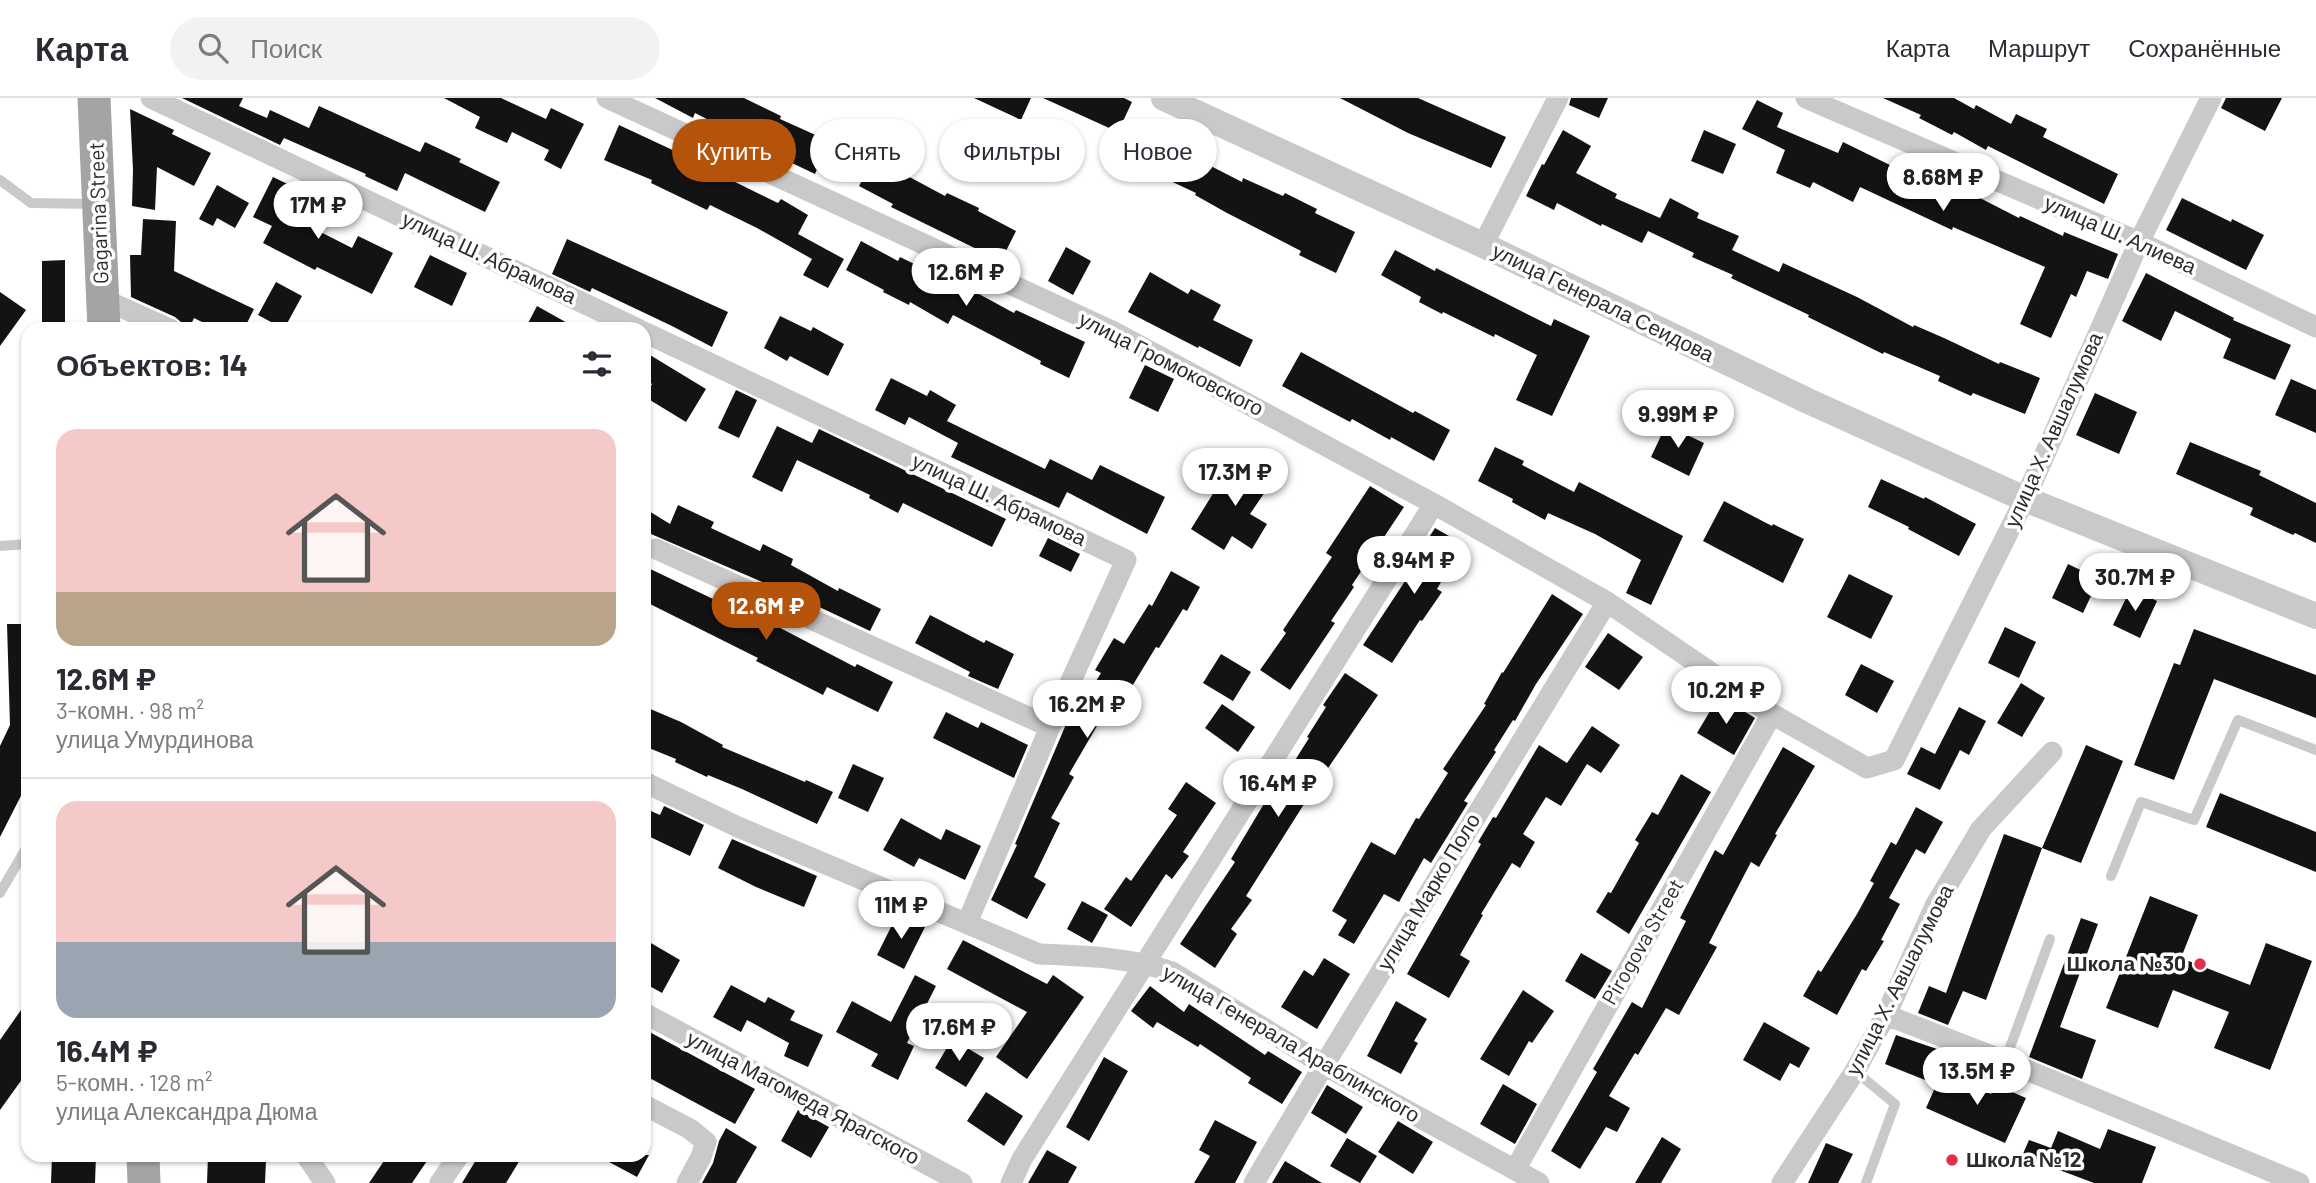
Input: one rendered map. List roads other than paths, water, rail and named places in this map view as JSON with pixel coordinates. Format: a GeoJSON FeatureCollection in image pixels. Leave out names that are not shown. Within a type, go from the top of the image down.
{"type":"FeatureCollection","features":[{"type":"Feature","properties":{"kind":"main road","name":"Gagarina Street"},"geometry":{"type":"LineString","coordinates":[[94,98],[103,314]]}},
{"type":"Feature","properties":{"kind":"main road"},"geometry":{"type":"LineString","coordinates":[[143,1162],[144,1183]]}},
{"type":"Feature","properties":{"kind":"street","name":"улица Ш. Абрамова"},"geometry":{"type":"LineString","coordinates":[[150,98],[623,322]]}},
{"type":"Feature","properties":{"kind":"street","name":"улица Громоковского"},"geometry":{"type":"LineString","coordinates":[[607,98],[1112,331],[1434,503],[1607,603],[1772,714],[1867,768],[1894,760]]}},
{"type":"Feature","properties":{"kind":"street","name":"улица Генерала Сеидова"},"geometry":{"type":"LineString","coordinates":[[1164,98],[1483,245],[1808,401],[2025,499],[2316,616]]}},
{"type":"Feature","properties":{"kind":"street"},"geometry":{"type":"LineString","coordinates":[[1483,245],[1558,98]]}},
{"type":"Feature","properties":{"kind":"street","name":"улица Ш. Алиева"},"geometry":{"type":"LineString","coordinates":[[1806,98],[2139,242],[2316,327]]}},
{"type":"Feature","properties":{"kind":"street","name":"улица Х. Авшалумова"},"geometry":{"type":"LineString","coordinates":[[1894,760],[2025,499],[2139,242],[2211,98]]}},
{"type":"Feature","properties":{"kind":"street"},"geometry":{"type":"LineString","coordinates":[[103,314],[139,322]]}},
{"type":"Feature","properties":{"kind":"street","name":"улица Ш. Абрамова"},"geometry":{"type":"LineString","coordinates":[[651,335],[1125,560],[1050,727]]}},
{"type":"Feature","properties":{"kind":"street"},"geometry":{"type":"LineString","coordinates":[[1010,1183],[1022,1159],[1144,963],[1434,503]]}},
{"type":"Feature","properties":{"kind":"street"},"geometry":{"type":"LineString","coordinates":[[656,549],[1050,727],[967,923]]}},
{"type":"Feature","properties":{"kind":"street","name":"улица Марко Поло"},"geometry":{"type":"LineString","coordinates":[[1254,1183],[1607,603]]}},
{"type":"Feature","properties":{"kind":"street","name":"Pirogova Street"},"geometry":{"type":"LineString","coordinates":[[1515,1170],[1772,714]]}},
{"type":"Feature","properties":{"kind":"street","name":"улица Х. Авшалумова"},"geometry":{"type":"LineString","coordinates":[[1782,1183],[1856,1071],[1886,1015],[1935,906],[1981,829],[2052,752]]}},
{"type":"Feature","properties":{"kind":"street","name":"улица Генерала Араблинского"},"geometry":{"type":"LineString","coordinates":[[651,785],[738,827],[1039,954],[1093,956],[1144,963],[1172,972],[1324,1065],[1539,1183]]}},
{"type":"Feature","properties":{"kind":"street"},"geometry":{"type":"LineString","coordinates":[[1886,1015],[2005,1061],[2299,1183]]}},
{"type":"Feature","properties":{"kind":"street","name":"улица Магомеда Ярагского"},"geometry":{"type":"LineString","coordinates":[[651,1017],[962,1183]]}},
{"type":"Feature","properties":{"kind":"street"},"geometry":{"type":"LineString","coordinates":[[651,1109],[690,1129],[706,1142],[687,1183]]}},
{"type":"Feature","properties":{"kind":"street"},"geometry":{"type":"LineString","coordinates":[[310,1162],[324,1183]]}},
{"type":"Feature","properties":{"kind":"street"},"geometry":{"type":"LineString","coordinates":[[440,1183],[454,1162]]}},
{"type":"Feature","properties":{"kind":"lane"},"geometry":{"type":"LineString","coordinates":[[0,180],[31,202],[99,204]]}},
{"type":"Feature","properties":{"kind":"lane"},"geometry":{"type":"LineString","coordinates":[[0,546],[21,544]]}},
{"type":"Feature","properties":{"kind":"lane"},"geometry":{"type":"LineString","coordinates":[[2111,876],[2141,802],[2194,820],[2238,720],[2316,750]]}},
{"type":"Feature","properties":{"kind":"lane"},"geometry":{"type":"LineString","coordinates":[[0,893],[21,857]]}},
{"type":"Feature","properties":{"kind":"lane"},"geometry":{"type":"LineString","coordinates":[[2005,1061],[2050,939]]}},
{"type":"Feature","properties":{"kind":"lane"},"geometry":{"type":"LineString","coordinates":[[1856,1071],[1895,1104],[1866,1183]]}},
{"type":"Feature","properties":{"kind":"place","name":"Школа №30"},"geometry":{"type":"Point","coordinates":[2200,964]}},
{"type":"Feature","properties":{"kind":"place","name":"Школа №12"},"geometry":{"type":"Point","coordinates":[1952,1160]}}]}
